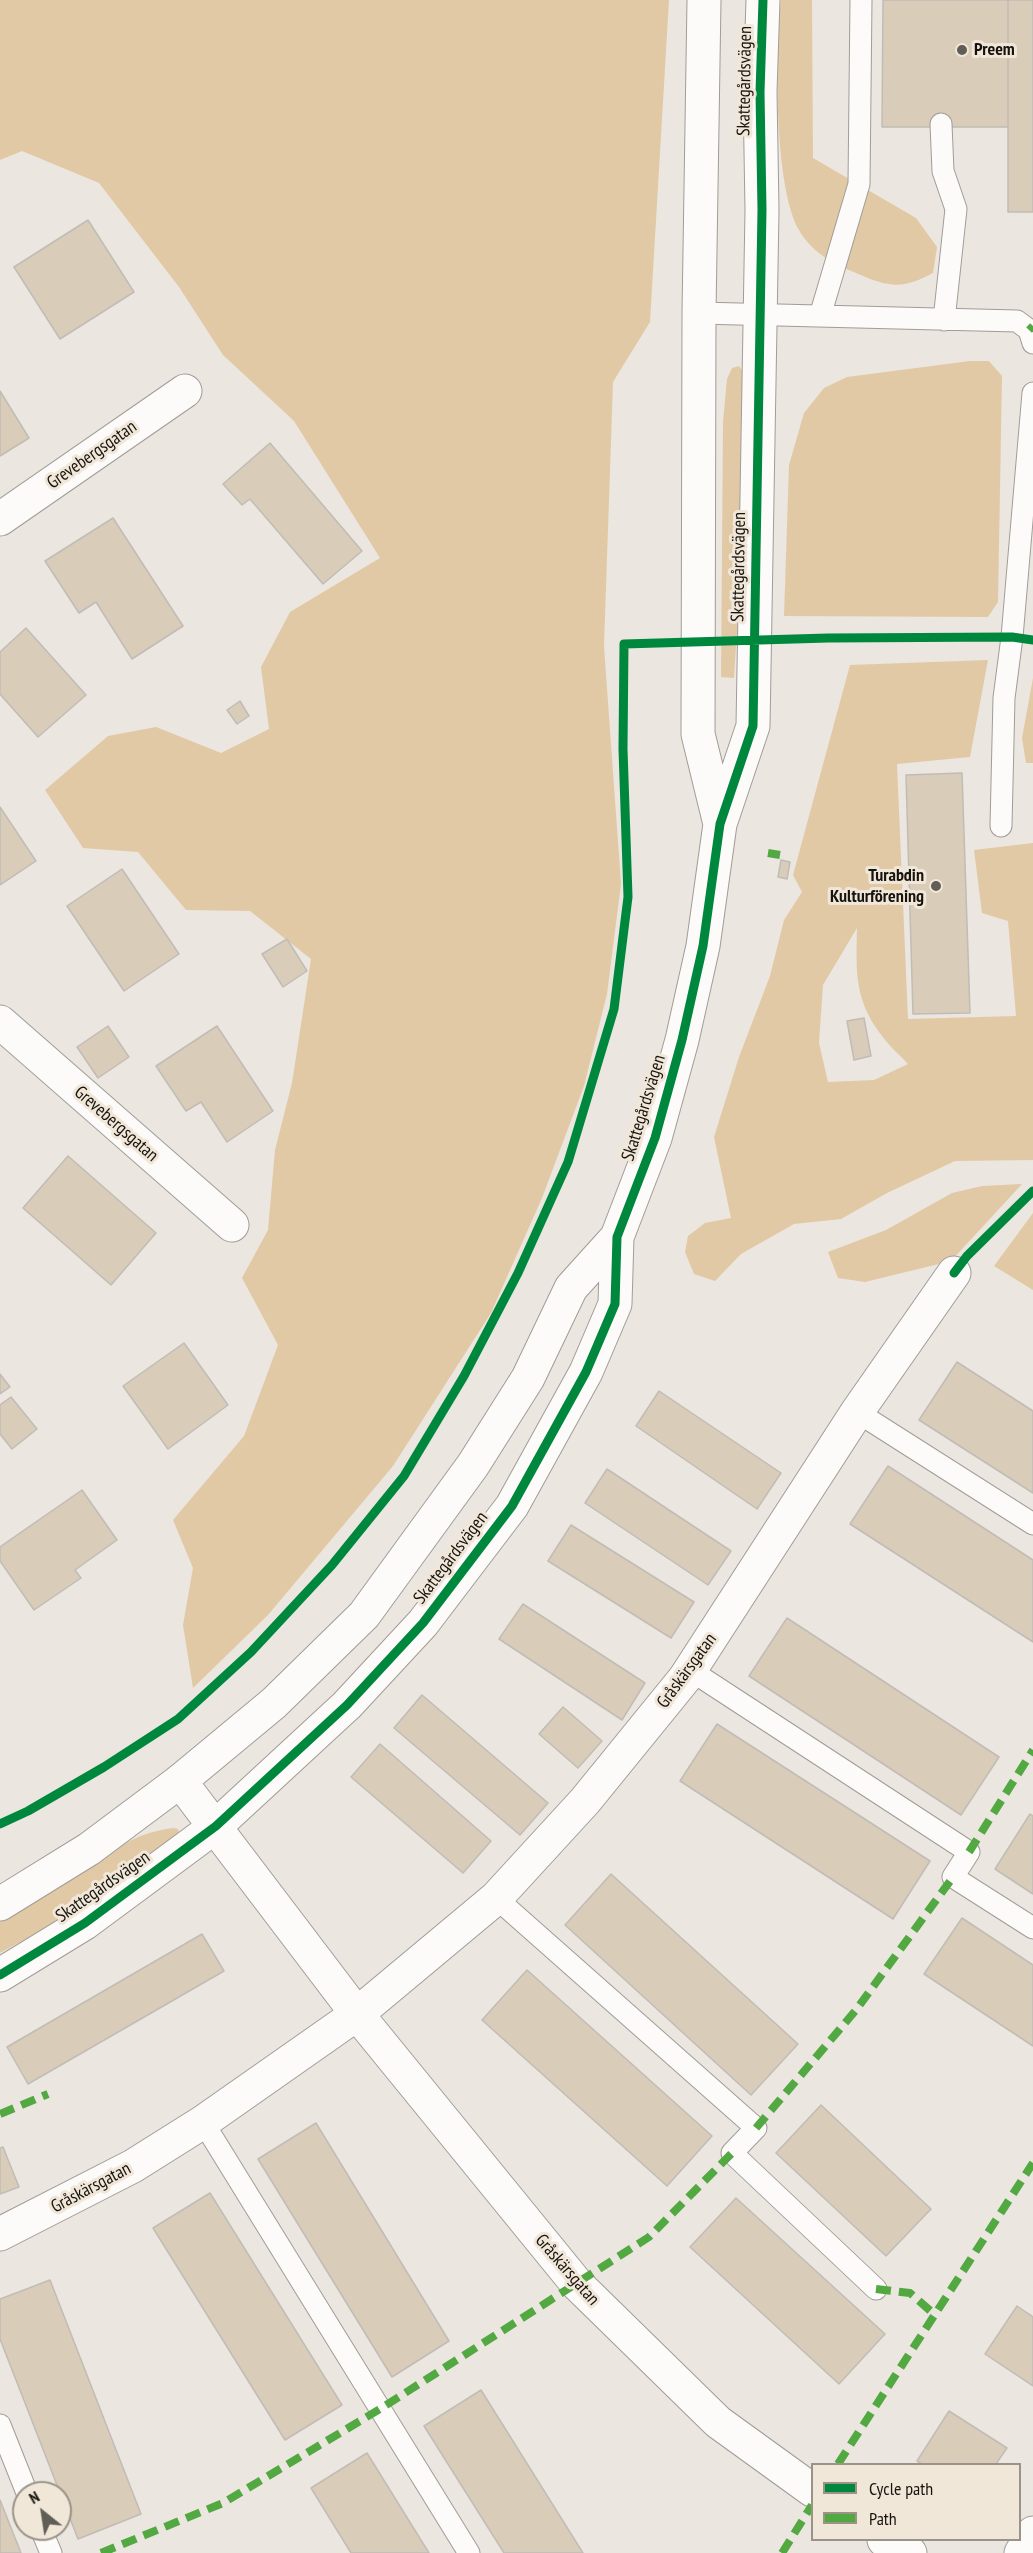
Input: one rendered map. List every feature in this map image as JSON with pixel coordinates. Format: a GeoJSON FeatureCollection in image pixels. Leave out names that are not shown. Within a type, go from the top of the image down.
{"type":"FeatureCollection","features":[{"type":"Feature","properties":{"kind":"street","name":"Skattegårdsvägen"},"geometry":{"type":"LineString","coordinates":[[704,0],[699,313],[698,734],[720,824]]}},
{"type":"Feature","properties":{"kind":"street","name":"Skattegårdsvägen"},"geometry":{"type":"LineString","coordinates":[[0,1975],[85,1923],[216,1826],[355,1697],[423,1623],[512,1506],[586,1372],[615,1304],[617,1237],[655,1138],[682,1040],[703,946],[720,824],[753,726],[761,313],[760,92],[763,0]]}},
{"type":"Feature","properties":{"kind":"street","name":"Grevebergsgatan"},"geometry":{"type":"LineString","coordinates":[[0,519],[185,391]]}},
{"type":"Feature","properties":{"kind":"street","name":"Grevebergsgatan"},"geometry":{"type":"LineString","coordinates":[[0,1022],[232,1226]]}},
{"type":"Feature","properties":{"kind":"street","name":"Skattegårdsvägen"},"geometry":{"type":"LineString","coordinates":[[0,1904],[89,1849],[180,1781],[274,1703],[364,1615],[473,1465],[528,1378],[572,1288],[617,1237]]}},
{"type":"Feature","properties":{"kind":"street","name":"Gråskärsgatan"},"geometry":{"type":"LineString","coordinates":[[0,2234],[133,2166],[203,2122],[357,2014],[496,1898],[585,1801],[690,1670],[857,1412],[954,1273]]}},
{"type":"Feature","properties":{"kind":"street","name":"Gråskärsgatan"},"geometry":{"type":"LineString","coordinates":[[180,1781],[357,2014],[577,2284],[718,2422],[811,2489]]}},
{"type":"Feature","properties":{"kind":"street"},"geometry":{"type":"LineString","coordinates":[[1021,2553],[1033,2533]]}},
{"type":"Feature","properties":{"kind":"street"},"geometry":{"type":"LineString","coordinates":[[886,2541],[910,2553]]}},
{"type":"Feature","properties":{"kind":"lane"},"geometry":{"type":"LineString","coordinates":[[820,316],[859,184],[861,0]]}},
{"type":"Feature","properties":{"kind":"lane"},"geometry":{"type":"LineString","coordinates":[[941,124],[943,171],[956,209],[944,320]]}},
{"type":"Feature","properties":{"kind":"lane"},"geometry":{"type":"LineString","coordinates":[[699,313],[1017,321],[1029,330],[1033,343]]}},
{"type":"Feature","properties":{"kind":"lane"},"geometry":{"type":"LineString","coordinates":[[1001,826],[1004,698],[1012,637],[1033,393]]}},
{"type":"Feature","properties":{"kind":"lane"},"geometry":{"type":"LineString","coordinates":[[857,1412],[1033,1524]]}},
{"type":"Feature","properties":{"kind":"lane"},"geometry":{"type":"LineString","coordinates":[[690,1670],[969,1852],[953,1876],[1033,1928]]}},
{"type":"Feature","properties":{"kind":"lane"},"geometry":{"type":"LineString","coordinates":[[496,1898],[756,2128],[732,2153],[876,2289]]}},
{"type":"Feature","properties":{"kind":"lane"},"geometry":{"type":"LineString","coordinates":[[203,2122],[469,2553]]}},
{"type":"Feature","properties":{"kind":"lane"},"geometry":{"type":"LineString","coordinates":[[0,2425],[22,2481]]}},
{"type":"Feature","properties":{"kind":"shaded area"},"geometry":{"type":"Polygon","coordinates":[[[0,0],[669,0],[650,322],[613,382],[604,646],[621,884],[607,994],[584,1086],[542,1198],[491,1313],[393,1466],[268,1615],[193,1688],[183,1625],[193,1568],[173,1520],[244,1436],[278,1345],[242,1278],[268,1230],[275,1150],[292,1083],[311,959],[250,911],[186,910],[138,852],[83,848],[45,790],[108,736],[156,727],[221,753],[269,729],[261,667],[290,612],[380,558],[294,421],[223,355],[179,287],[99,183],[22,151],[0,160],[0,0]]]}},
{"type":"Feature","properties":{"kind":"shaded area"},"geometry":{"type":"Polygon","coordinates":[[[781,0],[812,0],[813,158],[916,218],[937,247],[933,273],[912,282],[886,284],[831,261],[810,245],[799,230],[791,210],[785,183],[778,118],[777,84],[781,0]]]}},
{"type":"Feature","properties":{"kind":"shaded area"},"geometry":{"type":"Polygon","coordinates":[[[970,361],[989,361],[1002,376],[998,602],[988,617],[784,616],[789,465],[804,413],[824,388],[847,377],[970,361]]]}},
{"type":"Feature","properties":{"kind":"shaded area"},"geometry":{"type":"Polygon","coordinates":[[[739,366],[742,370],[742,550],[734,678],[721,677],[723,422],[727,379],[732,368],[739,366]]]}},
{"type":"Feature","properties":{"kind":"shaded area"},"geometry":{"type":"Polygon","coordinates":[[[988,660],[970,757],[897,764],[908,1019],[1016,1016],[1008,921],[982,913],[974,850],[1033,843],[1033,1160],[955,1161],[887,1193],[841,1219],[794,1224],[741,1254],[715,1281],[694,1274],[685,1252],[688,1236],[705,1223],[731,1218],[714,1137],[739,1057],[770,976],[784,920],[802,892],[793,875],[850,665],[988,660]],[[857,928],[823,985],[819,1043],[828,1082],[874,1080],[908,1064],[885,1040],[866,1010],[857,972],[857,928]]]}},
{"type":"Feature","properties":{"kind":"shaded area"},"geometry":{"type":"Polygon","coordinates":[[[1033,678],[1033,763],[1026,763],[1022,738],[1033,678]]]}},
{"type":"Feature","properties":{"kind":"shaded area"},"geometry":{"type":"Polygon","coordinates":[[[1022,1184],[951,1261],[865,1282],[838,1278],[828,1252],[886,1230],[952,1193],[982,1186],[1022,1184]]]}},
{"type":"Feature","properties":{"kind":"shaded area"},"geometry":{"type":"Polygon","coordinates":[[[1033,1213],[1033,1290],[994,1266],[1033,1213]]]}},
{"type":"Feature","properties":{"kind":"shaded area"},"geometry":{"type":"Polygon","coordinates":[[[173,1828],[178,1829],[179,1833],[114,1881],[47,1926],[0,1953],[0,1919],[131,1840],[173,1828]]]}},
{"type":"Feature","properties":{"kind":"building"},"geometry":{"type":"Polygon","coordinates":[[[883,0],[1008,0],[1008,127],[882,127],[883,0]]]}},
{"type":"Feature","properties":{"kind":"building"},"geometry":{"type":"Polygon","coordinates":[[[1008,0],[1033,0],[1033,212],[1008,212],[1008,0]]]}},
{"type":"Feature","properties":{"kind":"building"},"geometry":{"type":"Polygon","coordinates":[[[88,220],[134,292],[60,339],[14,267],[88,220]]]}},
{"type":"Feature","properties":{"kind":"building"},"geometry":{"type":"Polygon","coordinates":[[[0,391],[29,438],[0,456],[0,391]]]}},
{"type":"Feature","properties":{"kind":"building"},"geometry":{"type":"Polygon","coordinates":[[[270,443],[362,551],[323,584],[250,499],[242,505],[223,484],[270,443]]]}},
{"type":"Feature","properties":{"kind":"building"},"geometry":{"type":"Polygon","coordinates":[[[113,518],[183,626],[132,659],[96,602],[79,613],[45,561],[113,518]]]}},
{"type":"Feature","properties":{"kind":"building"},"geometry":{"type":"Polygon","coordinates":[[[26,628],[86,695],[38,737],[0,694],[0,652],[26,628]]]}},
{"type":"Feature","properties":{"kind":"building"},"geometry":{"type":"Polygon","coordinates":[[[240,701],[249,716],[237,724],[227,710],[240,701]]]}},
{"type":"Feature","properties":{"kind":"building"},"geometry":{"type":"Polygon","coordinates":[[[962,773],[970,1013],[913,1014],[906,775],[962,773]]]}},
{"type":"Feature","properties":{"kind":"building"},"geometry":{"type":"Polygon","coordinates":[[[0,807],[36,861],[0,885],[0,807]]]}},
{"type":"Feature","properties":{"kind":"building"},"geometry":{"type":"Polygon","coordinates":[[[781,860],[790,862],[787,879],[778,877],[781,860]]]}},
{"type":"Feature","properties":{"kind":"building"},"geometry":{"type":"Polygon","coordinates":[[[122,869],[179,954],[124,991],[67,906],[122,869]]]}},
{"type":"Feature","properties":{"kind":"building"},"geometry":{"type":"Polygon","coordinates":[[[287,939],[307,971],[283,987],[262,954],[287,939]]]}},
{"type":"Feature","properties":{"kind":"building"},"geometry":{"type":"Polygon","coordinates":[[[864,1018],[871,1056],[854,1060],[847,1021],[864,1018]]]}},
{"type":"Feature","properties":{"kind":"building"},"geometry":{"type":"Polygon","coordinates":[[[108,1026],[129,1057],[98,1078],[77,1047],[108,1026]]]}},
{"type":"Feature","properties":{"kind":"building"},"geometry":{"type":"Polygon","coordinates":[[[217,1026],[273,1111],[227,1142],[201,1102],[186,1111],[156,1066],[217,1026]]]}},
{"type":"Feature","properties":{"kind":"building"},"geometry":{"type":"Polygon","coordinates":[[[68,1156],[156,1233],[111,1285],[23,1208],[68,1156]]]}},
{"type":"Feature","properties":{"kind":"building"},"geometry":{"type":"Polygon","coordinates":[[[184,1343],[228,1405],[168,1449],[123,1386],[184,1343]]]}},
{"type":"Feature","properties":{"kind":"building"},"geometry":{"type":"Polygon","coordinates":[[[957,1362],[1033,1411],[1033,1493],[919,1420],[957,1362]]]}},
{"type":"Feature","properties":{"kind":"building"},"geometry":{"type":"Polygon","coordinates":[[[0,1374],[10,1387],[0,1394],[0,1374]]]}},
{"type":"Feature","properties":{"kind":"building"},"geometry":{"type":"Polygon","coordinates":[[[659,1391],[781,1473],[757,1509],[636,1426],[659,1391]]]}},
{"type":"Feature","properties":{"kind":"building"},"geometry":{"type":"Polygon","coordinates":[[[11,1397],[37,1429],[12,1449],[0,1434],[0,1405],[11,1397]]]}},
{"type":"Feature","properties":{"kind":"building"},"geometry":{"type":"Polygon","coordinates":[[[888,1466],[1033,1560],[1033,1642],[850,1524],[888,1466]]]}},
{"type":"Feature","properties":{"kind":"building"},"geometry":{"type":"Polygon","coordinates":[[[607,1469],[731,1551],[708,1585],[585,1503],[607,1469]]]}},
{"type":"Feature","properties":{"kind":"building"},"geometry":{"type":"Polygon","coordinates":[[[82,1490],[117,1540],[75,1570],[81,1578],[34,1610],[0,1561],[0,1547],[82,1490]]]}},
{"type":"Feature","properties":{"kind":"building"},"geometry":{"type":"Polygon","coordinates":[[[571,1525],[694,1602],[671,1638],[548,1561],[571,1525]]]}},
{"type":"Feature","properties":{"kind":"building"},"geometry":{"type":"Polygon","coordinates":[[[523,1604],[645,1683],[622,1720],[499,1639],[523,1604]]]}},
{"type":"Feature","properties":{"kind":"building"},"geometry":{"type":"Polygon","coordinates":[[[787,1618],[999,1757],[961,1815],[749,1676],[787,1618]]]}},
{"type":"Feature","properties":{"kind":"building"},"geometry":{"type":"Polygon","coordinates":[[[422,1695],[548,1803],[520,1835],[394,1728],[422,1695]]]}},
{"type":"Feature","properties":{"kind":"building"},"geometry":{"type":"Polygon","coordinates":[[[563,1707],[602,1741],[578,1768],[539,1734],[563,1707]]]}},
{"type":"Feature","properties":{"kind":"building"},"geometry":{"type":"Polygon","coordinates":[[[717,1724],[930,1861],[893,1919],[680,1781],[717,1724]]]}},
{"type":"Feature","properties":{"kind":"building"},"geometry":{"type":"Polygon","coordinates":[[[380,1744],[491,1841],[463,1873],[351,1777],[380,1744]]]}},
{"type":"Feature","properties":{"kind":"building"},"geometry":{"type":"Polygon","coordinates":[[[1030,1814],[1033,1816],[1033,1894],[995,1869],[1030,1814]]]}},
{"type":"Feature","properties":{"kind":"building"},"geometry":{"type":"Polygon","coordinates":[[[611,1874],[798,2044],[751,2095],[565,1925],[611,1874]]]}},
{"type":"Feature","properties":{"kind":"building"},"geometry":{"type":"Polygon","coordinates":[[[962,1918],[1033,1965],[1033,2046],[924,1974],[962,1918]]]}},
{"type":"Feature","properties":{"kind":"building"},"geometry":{"type":"Polygon","coordinates":[[[202,1934],[224,1971],[28,2084],[7,2047],[202,1934]]]}},
{"type":"Feature","properties":{"kind":"building"},"geometry":{"type":"Polygon","coordinates":[[[527,1970],[712,2136],[667,2186],[482,2020],[527,1970]]]}},
{"type":"Feature","properties":{"kind":"building"},"geometry":{"type":"Polygon","coordinates":[[[821,2105],[931,2209],[886,2256],[776,2153],[821,2105]]]}},
{"type":"Feature","properties":{"kind":"building"},"geometry":{"type":"Polygon","coordinates":[[[316,2123],[449,2341],[392,2377],[258,2159],[316,2123]]]}},
{"type":"Feature","properties":{"kind":"building"},"geometry":{"type":"Polygon","coordinates":[[[3,2147],[19,2187],[0,2194],[0,2148],[3,2147]]]}},
{"type":"Feature","properties":{"kind":"building"},"geometry":{"type":"Polygon","coordinates":[[[210,2193],[342,2405],[285,2440],[153,2228],[210,2193]]]}},
{"type":"Feature","properties":{"kind":"building"},"geometry":{"type":"Polygon","coordinates":[[[736,2198],[885,2334],[839,2384],[690,2247],[736,2198]]]}},
{"type":"Feature","properties":{"kind":"building"},"geometry":{"type":"Polygon","coordinates":[[[50,2280],[141,2514],[78,2539],[72,2524],[72,2481],[55,2481],[0,2339],[0,2299],[50,2280]]]}},
{"type":"Feature","properties":{"kind":"building"},"geometry":{"type":"Polygon","coordinates":[[[1017,2306],[1033,2317],[1033,2386],[985,2354],[1017,2306]]]}},
{"type":"Feature","properties":{"kind":"building"},"geometry":{"type":"Polygon","coordinates":[[[481,2390],[583,2553],[504,2553],[424,2426],[481,2390]]]}},
{"type":"Feature","properties":{"kind":"building"},"geometry":{"type":"Polygon","coordinates":[[[949,2411],[1007,2448],[997,2463],[920,2463],[917,2461],[949,2411]]]}},
{"type":"Feature","properties":{"kind":"building"},"geometry":{"type":"Polygon","coordinates":[[[367,2453],[429,2553],[351,2553],[311,2488],[367,2453]]]}},
{"type":"Feature","properties":{"kind":"building"},"geometry":{"type":"Polygon","coordinates":[[[0,2500],[12,2530],[12,2541],[16,2541],[21,2553],[0,2553],[0,2500]]]}},
{"type":"Feature","properties":{"kind":"marked path"},"geometry":{"type":"LineString","coordinates":[[1029,330],[1033,326]]}},
{"type":"Feature","properties":{"kind":"marked path"},"geometry":{"type":"LineString","coordinates":[[768,853],[780,855]]}},
{"type":"Feature","properties":{"kind":"marked path"},"geometry":{"type":"LineString","coordinates":[[969,1852],[1033,1750]]}},
{"type":"Feature","properties":{"kind":"marked path"},"geometry":{"type":"LineString","coordinates":[[756,2128],[856,2010],[953,1877]]}},
{"type":"Feature","properties":{"kind":"marked path"},"geometry":{"type":"LineString","coordinates":[[0,2114],[48,2094]]}},
{"type":"Feature","properties":{"kind":"marked path"},"geometry":{"type":"LineString","coordinates":[[101,2553],[223,2503],[380,2409],[649,2237],[732,2153]]}},
{"type":"Feature","properties":{"kind":"marked path"},"geometry":{"type":"LineString","coordinates":[[839,2463],[1033,2163]]}},
{"type":"Feature","properties":{"kind":"marked path"},"geometry":{"type":"LineString","coordinates":[[876,2289],[910,2293],[934,2314]]}},
{"type":"Feature","properties":{"kind":"marked path"},"geometry":{"type":"LineString","coordinates":[[782,2553],[811,2507]]}},
{"type":"Feature","properties":{"kind":"cycle path"},"geometry":{"type":"LineString","coordinates":[[0,1975],[85,1923],[216,1826],[347,1705],[423,1623],[512,1506],[586,1372],[615,1304],[617,1237],[655,1138],[682,1040],[703,946],[720,824],[753,726],[762,210],[760,92],[763,0]]}},
{"type":"Feature","properties":{"kind":"cycle path"},"geometry":{"type":"LineString","coordinates":[[0,1824],[28,1811],[104,1767],[178,1719],[251,1652],[332,1565],[404,1476],[464,1376],[518,1273],[568,1162],[614,1009],[628,897],[623,749],[624,644],[828,638],[1012,637],[1033,640]]}},
{"type":"Feature","properties":{"kind":"cycle path"},"geometry":{"type":"LineString","coordinates":[[954,1273],[967,1256],[1033,1191]]}},
{"type":"Feature","properties":{"kind":"place","name":"Preem"},"geometry":{"type":"Point","coordinates":[962,50]}},
{"type":"Feature","properties":{"kind":"place","name":"Turabdin Kulturförening"},"geometry":{"type":"Point","coordinates":[936,886]}}]}
